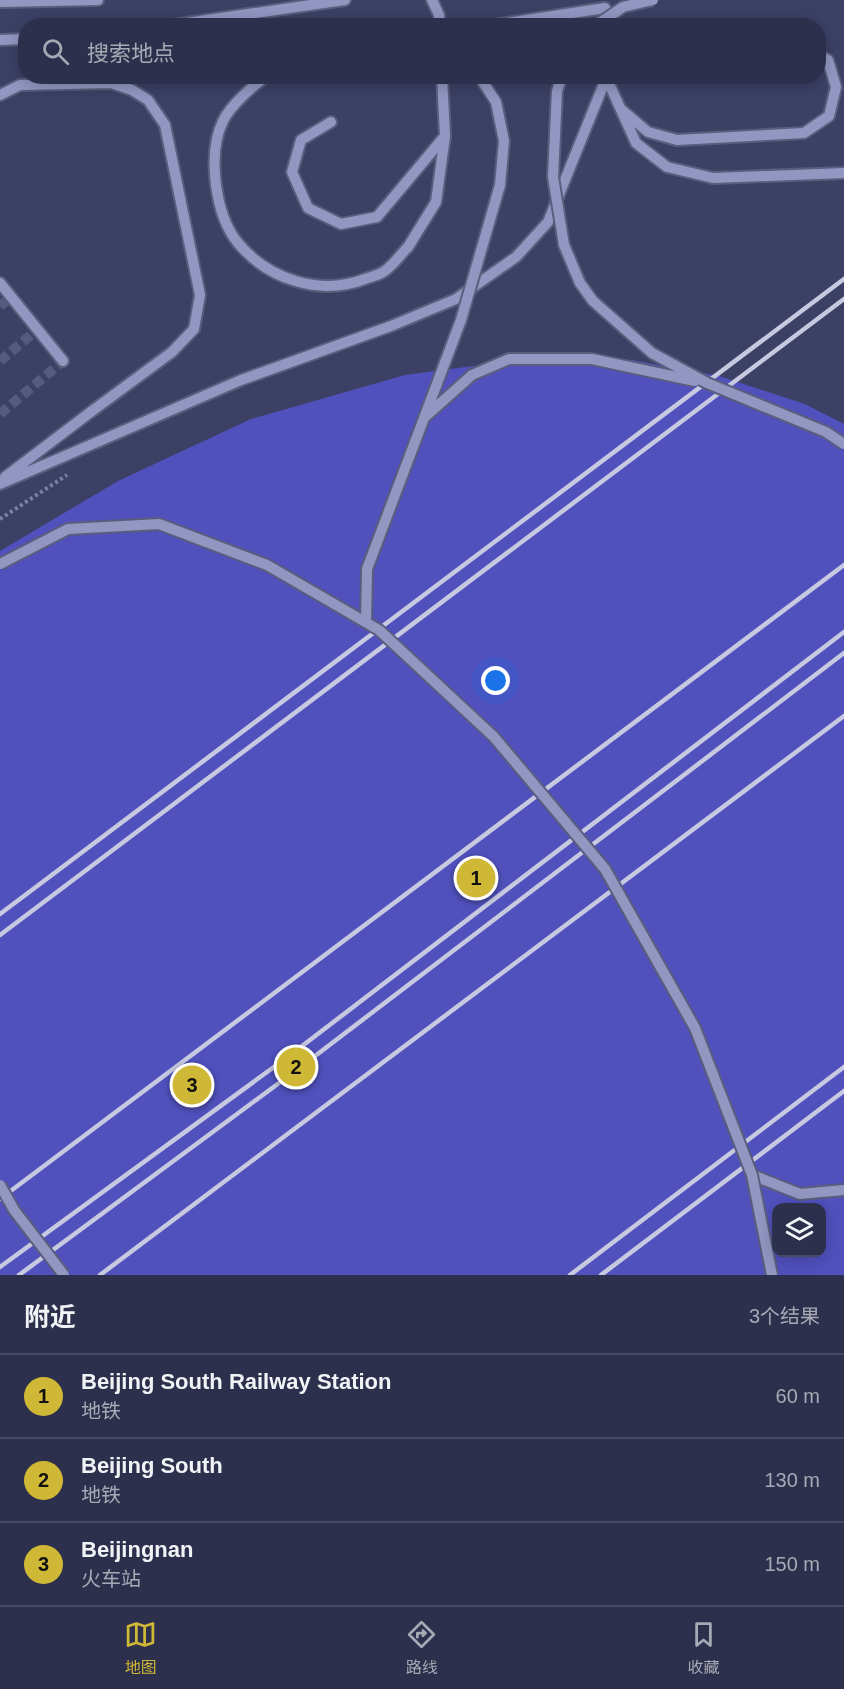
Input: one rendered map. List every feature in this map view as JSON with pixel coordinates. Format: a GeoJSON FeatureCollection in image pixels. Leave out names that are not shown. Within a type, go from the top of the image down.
{"type":"FeatureCollection","features":[{"type":"Feature","properties":{"kind":"street"},"geometry":{"type":"LineString","coordinates":[[0,2],[98,0]]}},
{"type":"Feature","properties":{"kind":"street"},"geometry":{"type":"LineString","coordinates":[[221,18],[345,0]]}},
{"type":"Feature","properties":{"kind":"street"},"geometry":{"type":"LineString","coordinates":[[432,0],[439,18]]}},
{"type":"Feature","properties":{"kind":"street"},"geometry":{"type":"LineString","coordinates":[[606,18],[623,6],[653,0]]}},
{"type":"Feature","properties":{"kind":"street"},"geometry":{"type":"LineString","coordinates":[[531,18],[605,4]]}},
{"type":"Feature","properties":{"kind":"street"},"geometry":{"type":"LineString","coordinates":[[0,40],[18,39]]}},
{"type":"Feature","properties":{"kind":"street"},"geometry":{"type":"LineString","coordinates":[[622,110],[648,132],[678,140],[804,133],[829,116],[836,87],[826,59]]}},
{"type":"Feature","properties":{"kind":"street"},"geometry":{"type":"LineString","coordinates":[[0,94],[21,85],[66,84]]}},
{"type":"Feature","properties":{"kind":"street"},"geometry":{"type":"LineString","coordinates":[[0,482],[172,352],[194,329],[200,295],[165,125],[148,100],[132,90],[114,84]]}},
{"type":"Feature","properties":{"kind":"street"},"geometry":{"type":"LineString","coordinates":[[254,84],[223,121],[213,165],[220,207],[237,242],[264,268],[304,285],[348,285],[385,272],[408,247],[436,202],[445,136],[442,84]]}},
{"type":"Feature","properties":{"kind":"street"},"geometry":{"type":"LineString","coordinates":[[366,622],[367,569],[460,320],[500,185],[504,141],[496,102],[484,84]]}},
{"type":"Feature","properties":{"kind":"street"},"geometry":{"type":"LineString","coordinates":[[559,84],[557,91],[553,177],[564,245],[580,283],[593,301],[652,353],[707,383],[826,432],[844,444]]}},
{"type":"Feature","properties":{"kind":"street"},"geometry":{"type":"LineString","coordinates":[[0,482],[241,380],[391,327],[456,299],[516,257],[548,222],[605,84]]}},
{"type":"Feature","properties":{"kind":"street"},"geometry":{"type":"LineString","coordinates":[[610,84],[636,143],[667,167],[713,178],[844,173]]}},
{"type":"Feature","properties":{"kind":"street"},"geometry":{"type":"LineString","coordinates":[[331,122],[301,140],[292,172],[308,208],[341,224],[377,217],[445,136]]}},
{"type":"Feature","properties":{"kind":"street"},"geometry":{"type":"LineString","coordinates":[[0,283],[63,361]]}},
{"type":"Feature","properties":{"kind":"street"},"geometry":{"type":"LineString","coordinates":[[424,417],[472,375],[509,358],[592,360],[707,383]]}},
{"type":"Feature","properties":{"kind":"street"},"geometry":{"type":"LineString","coordinates":[[0,564],[68,529],[159,524],[267,565],[379,630],[494,737],[605,869],[695,1028],[752,1175],[772,1275]]}},
{"type":"Feature","properties":{"kind":"street"},"geometry":{"type":"LineString","coordinates":[[752,1175],[800,1194],[844,1190]]}},
{"type":"Feature","properties":{"kind":"street"},"geometry":{"type":"LineString","coordinates":[[0,1185],[14,1210],[64,1275]]}},
{"type":"Feature","properties":{"kind":"building"},"geometry":{"type":"Polygon","coordinates":[[[528,359],[632,360],[719,376],[805,404],[844,424],[844,1275],[0,1275],[0,551],[118,481],[251,419],[405,375],[528,359]]]}},
{"type":"Feature","properties":{"kind":"tunnel"},"geometry":{"type":"LineString","coordinates":[[0,306],[11,297]]}},
{"type":"Feature","properties":{"kind":"tunnel"},"geometry":{"type":"LineString","coordinates":[[0,361],[38,329]]}},
{"type":"Feature","properties":{"kind":"tunnel"},"geometry":{"type":"LineString","coordinates":[[0,414],[63,361]]}},
{"type":"Feature","properties":{"kind":"railway"},"geometry":{"type":"LineString","coordinates":[[0,914],[844,279]]}},
{"type":"Feature","properties":{"kind":"railway"},"geometry":{"type":"LineString","coordinates":[[0,935],[844,299]]}},
{"type":"Feature","properties":{"kind":"railway"},"geometry":{"type":"LineString","coordinates":[[0,1199],[844,565]]}},
{"type":"Feature","properties":{"kind":"railway"},"geometry":{"type":"LineString","coordinates":[[0,1267],[289,1056],[844,632]]}},
{"type":"Feature","properties":{"kind":"railway"},"geometry":{"type":"LineString","coordinates":[[19,1275],[298,1069],[844,653]]}},
{"type":"Feature","properties":{"kind":"railway"},"geometry":{"type":"LineString","coordinates":[[100,1275],[844,716]]}},
{"type":"Feature","properties":{"kind":"railway"},"geometry":{"type":"LineString","coordinates":[[570,1275],[844,1067]]}},
{"type":"Feature","properties":{"kind":"railway"},"geometry":{"type":"LineString","coordinates":[[601,1275],[844,1091]]}},
{"type":"Feature","properties":{"kind":"place","name":"Beijing South Railway Station"},"geometry":{"type":"Point","coordinates":[476,878]}},
{"type":"Feature","properties":{"kind":"place","name":"Beijing South"},"geometry":{"type":"Point","coordinates":[296,1067]}},
{"type":"Feature","properties":{"kind":"place","name":"Beijingnan"},"geometry":{"type":"Point","coordinates":[192,1085]}}]}
